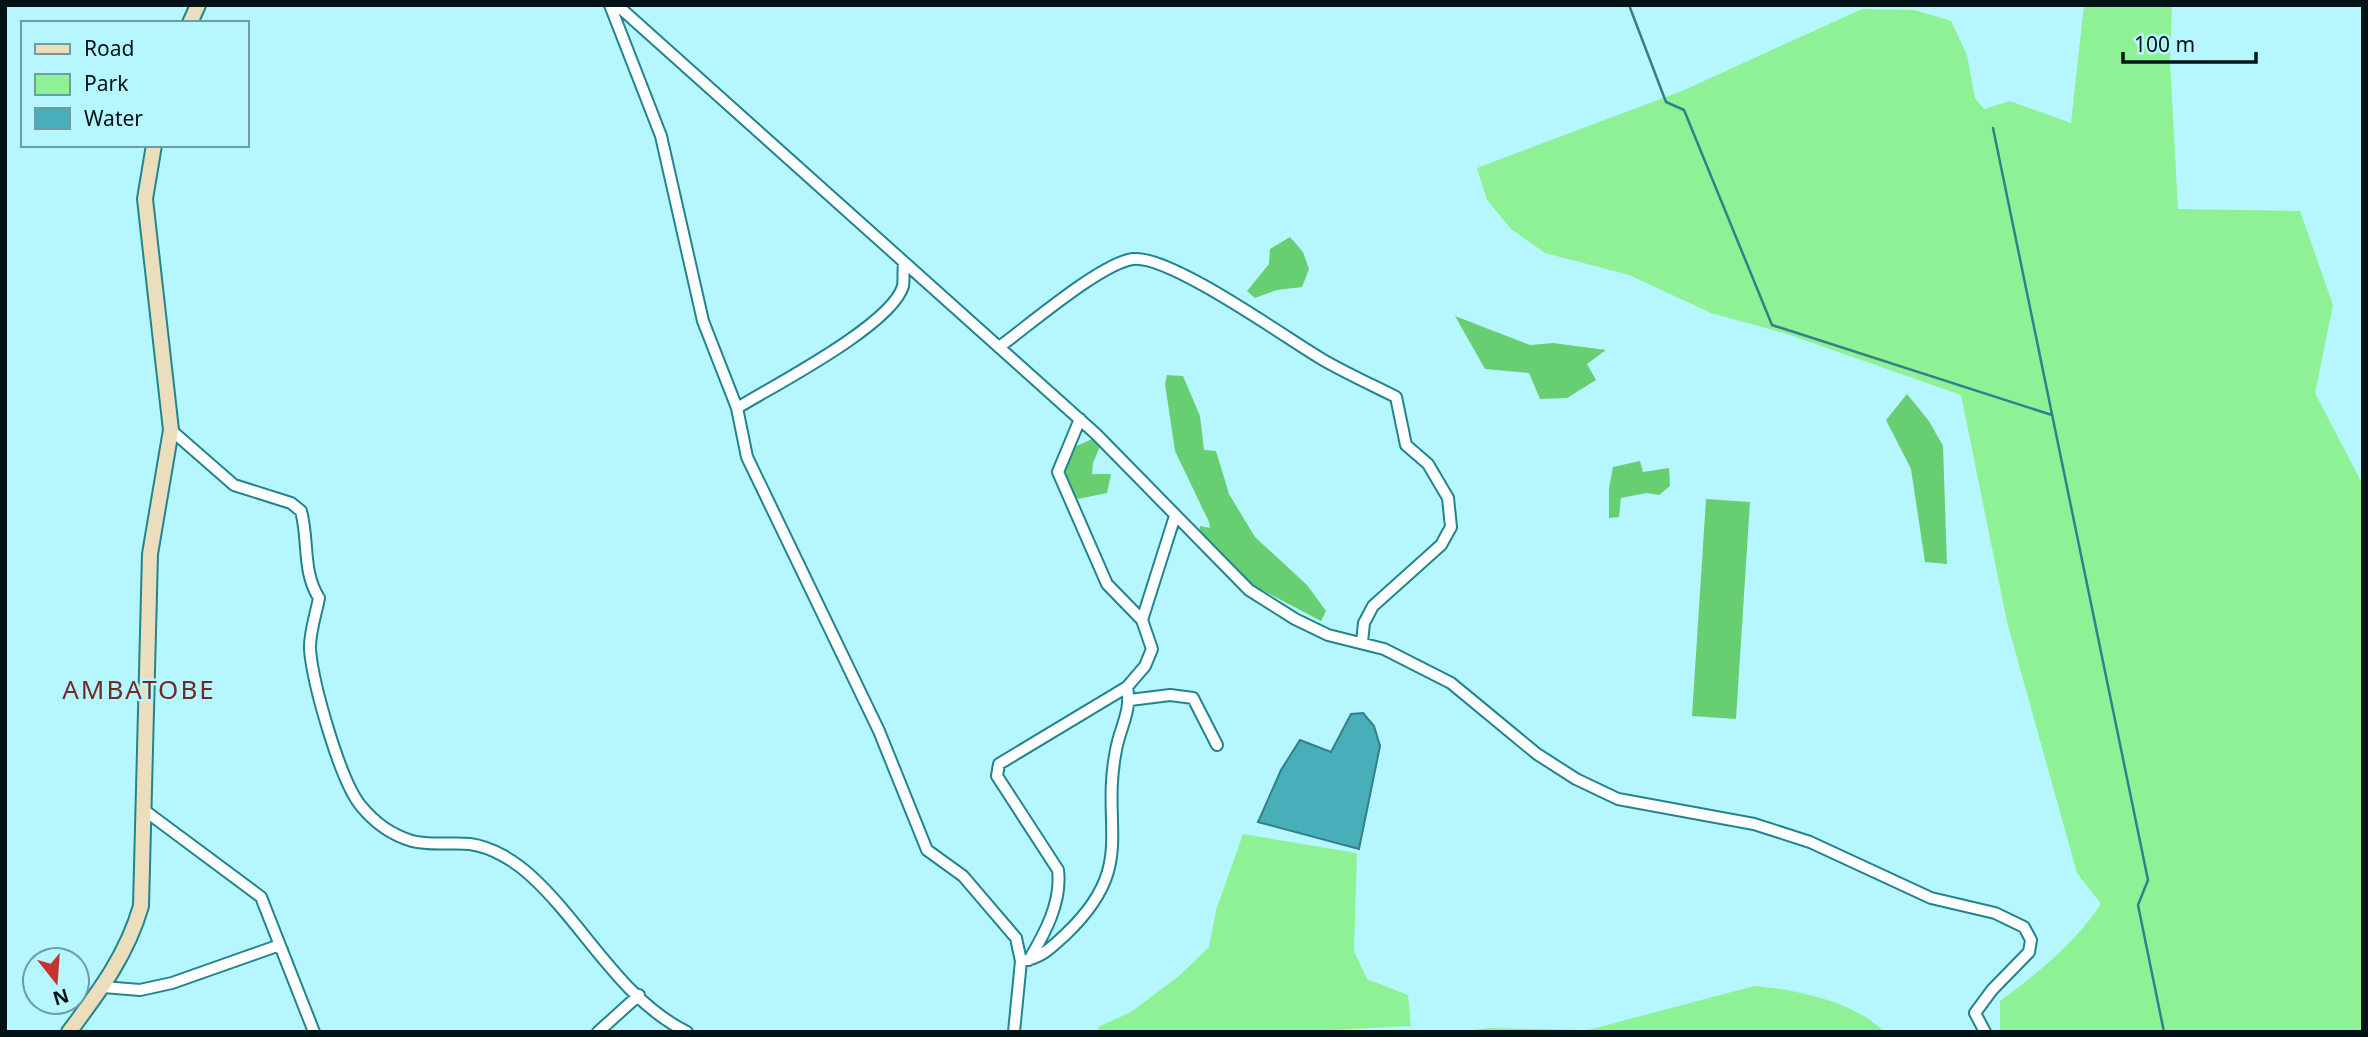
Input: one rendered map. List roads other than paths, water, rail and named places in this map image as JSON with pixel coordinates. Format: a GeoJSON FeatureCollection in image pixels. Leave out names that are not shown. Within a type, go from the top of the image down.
{"type":"FeatureCollection","features":[{"type":"Feature","properties":{"kind":"street"},"geometry":{"type":"LineString","coordinates":[[191,21],[198,5]]}},
{"type":"Feature","properties":{"kind":"street"},"geometry":{"type":"LineString","coordinates":[[610,5],[661,136],[703,321],[737,408],[747,457],[874,719],[927,850],[963,876],[1016,938],[1025,961]]}},
{"type":"Feature","properties":{"kind":"street"},"geometry":{"type":"LineString","coordinates":[[617,5],[1080,419],[1152,488],[1175,516],[1249,590],[1328,635],[1384,649],[1451,683],[1537,754],[1576,779],[1618,799],[1765,828],[1810,842],[1931,898],[1995,913],[2024,927],[2031,940],[2029,952],[1992,990],[1975,1013],[1985,1032]]}},
{"type":"Feature","properties":{"kind":"street"},"geometry":{"type":"LineString","coordinates":[[69,1032],[103,987],[133,935],[141,906],[150,554],[170,430],[145,199],[154,147]]}},
{"type":"Feature","properties":{"kind":"street"},"geometry":{"type":"LineString","coordinates":[[999,347],[1086,283],[1133,259],[1157,263],[1204,287],[1327,362],[1396,397],[1406,445],[1428,464],[1448,498],[1451,527],[1441,545],[1373,606],[1364,623],[1362,642]]}},
{"type":"Feature","properties":{"kind":"street"},"geometry":{"type":"LineString","coordinates":[[737,408],[873,324],[891,305],[902,287],[904,264]]}},
{"type":"Feature","properties":{"kind":"street"},"geometry":{"type":"LineString","coordinates":[[1014,1032],[1025,961],[1046,931],[1060,885],[1058,870],[997,776],[999,764],[1127,687],[1146,666],[1152,649],[1142,620],[1107,584],[1058,472],[1080,419]]}},
{"type":"Feature","properties":{"kind":"street"},"geometry":{"type":"LineString","coordinates":[[170,430],[196,449],[234,485],[291,503],[301,511],[307,564],[319,598],[310,648],[318,701],[359,804],[393,833],[414,842],[472,844],[501,854],[530,875],[606,962],[639,995],[672,1024],[687,1032]]}},
{"type":"Feature","properties":{"kind":"street"},"geometry":{"type":"LineString","coordinates":[[1142,620],[1175,516]]}},
{"type":"Feature","properties":{"kind":"street"},"geometry":{"type":"LineString","coordinates":[[1025,961],[1051,948],[1077,923],[1100,893],[1112,864],[1116,749],[1129,700],[1127,687]]}},
{"type":"Feature","properties":{"kind":"street"},"geometry":{"type":"LineString","coordinates":[[1129,700],[1170,695],[1193,698],[1217,745]]}},
{"type":"Feature","properties":{"kind":"street"},"geometry":{"type":"LineString","coordinates":[[144,810],[261,897],[314,1032]]}},
{"type":"Feature","properties":{"kind":"street"},"geometry":{"type":"LineString","coordinates":[[103,987],[140,990],[158,987],[277,946],[282,950]]}},
{"type":"Feature","properties":{"kind":"street"},"geometry":{"type":"LineString","coordinates":[[598,1032],[639,995]]}},
{"type":"Feature","properties":{"kind":"water"},"geometry":{"type":"Polygon","coordinates":[[[1363,713],[1374,726],[1380,746],[1359,849],[1258,822],[1281,770],[1300,740],[1331,752],[1351,714],[1363,713]]]}},
{"type":"Feature","properties":{"kind":"waterway"},"geometry":{"type":"LineString","coordinates":[[1629,5],[1666,102],[1684,110],[1772,325],[2052,415]]}},
{"type":"Feature","properties":{"kind":"waterway"},"geometry":{"type":"LineString","coordinates":[[1993,128],[2148,880],[2138,905],[2164,1032]]}},
{"type":"Feature","properties":{"kind":"district","name":"AMBATOBE"},"geometry":{"type":"Point","coordinates":[139,690]}}]}
